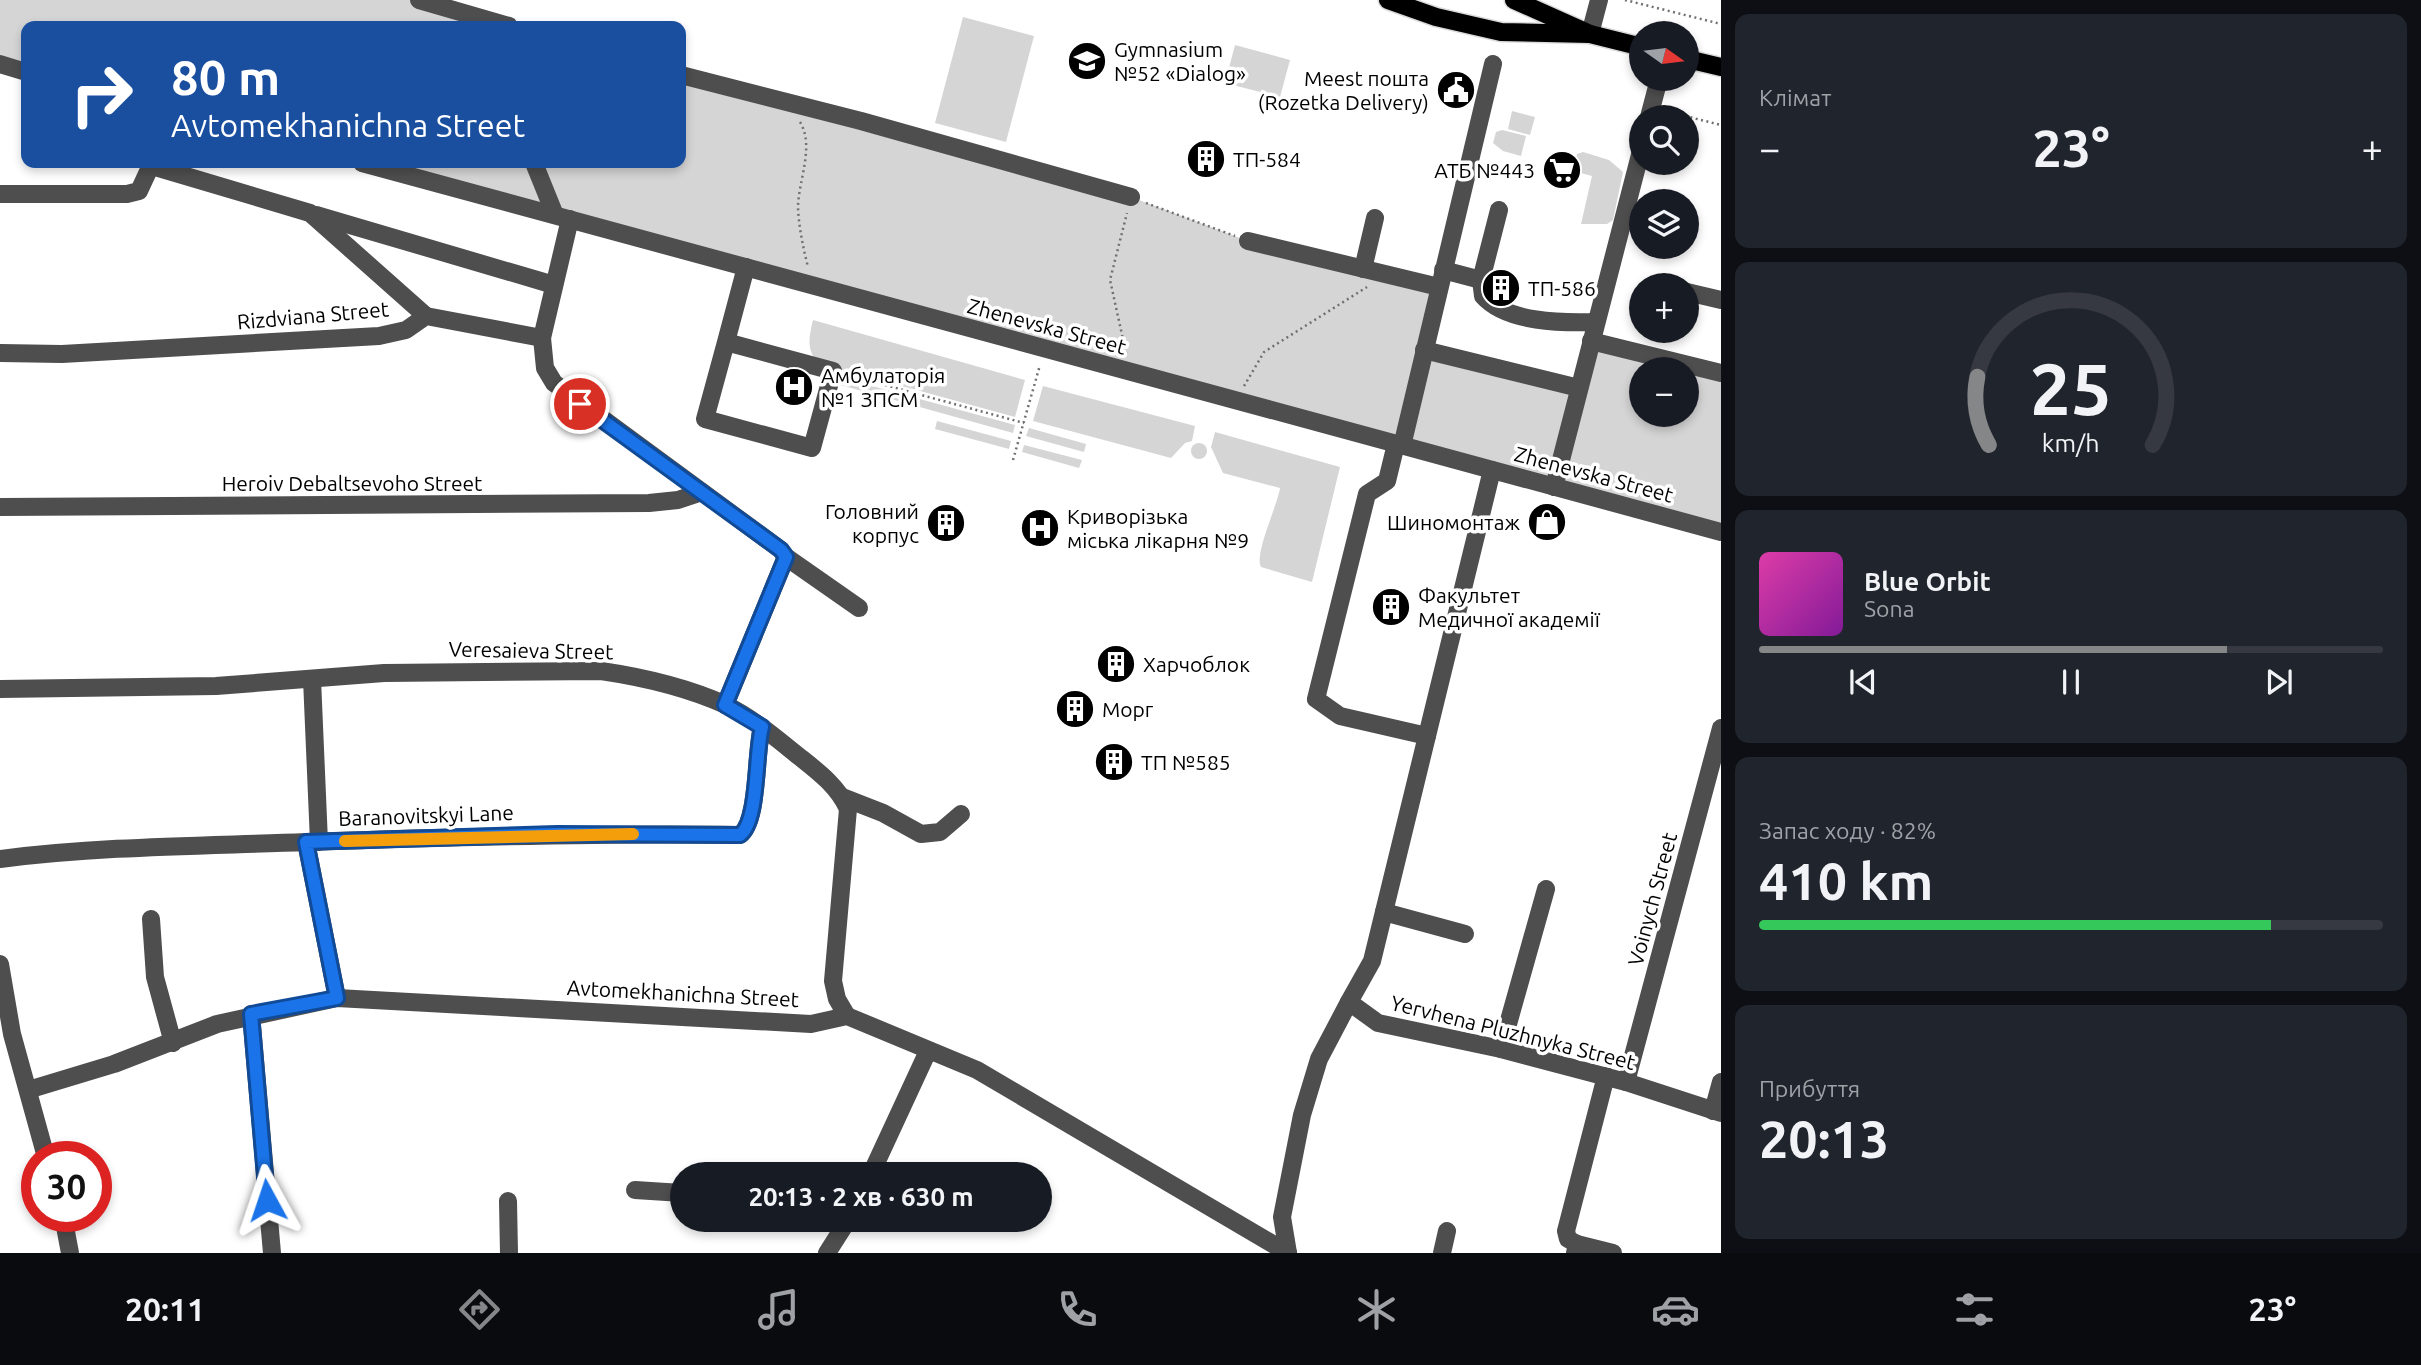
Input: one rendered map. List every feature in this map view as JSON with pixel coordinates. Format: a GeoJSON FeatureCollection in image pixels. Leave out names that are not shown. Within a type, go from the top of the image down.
{"type":"FeatureCollection","features":[{"type":"Feature","properties":{"kind":"main road"},"geometry":{"type":"LineString","coordinates":[[1388,0],[1436,17],[1501,32],[1590,34]]}},
{"type":"Feature","properties":{"kind":"main road"},"geometry":{"type":"LineString","coordinates":[[1514,0],[1590,34],[1629,44]]}},
{"type":"Feature","properties":{"kind":"main road"},"geometry":{"type":"LineString","coordinates":[[1699,62],[1721,67]]}},
{"type":"Feature","properties":{"kind":"street"},"geometry":{"type":"LineString","coordinates":[[419,0],[477,21]]}},
{"type":"Feature","properties":{"kind":"street"},"geometry":{"type":"LineString","coordinates":[[1590,34],[1599,0]]}},
{"type":"Feature","properties":{"kind":"street"},"geometry":{"type":"LineString","coordinates":[[0,64],[21,70]]}},
{"type":"Feature","properties":{"kind":"street"},"geometry":{"type":"LineString","coordinates":[[1427,736],[1340,716],[1316,699],[1367,494],[1387,481],[1399,445],[1493,64]]}},
{"type":"Feature","properties":{"kind":"street"},"geometry":{"type":"LineString","coordinates":[[686,76],[1131,197]]}},
{"type":"Feature","properties":{"kind":"street"},"geometry":{"type":"LineString","coordinates":[[0,194],[127,194],[138,191],[150,168]]}},
{"type":"Feature","properties":{"kind":"street"},"geometry":{"type":"LineString","coordinates":[[165,168],[554,285]]}},
{"type":"Feature","properties":{"kind":"street","name":"Zhenevska Street"},"geometry":{"type":"LineString","coordinates":[[381,168],[1721,532]]}},
{"type":"Feature","properties":{"kind":"street"},"geometry":{"type":"LineString","coordinates":[[537,168],[562,217],[554,285],[542,338],[545,368],[554,383],[781,550],[786,557],[859,608]]}},
{"type":"Feature","properties":{"kind":"street"},"geometry":{"type":"LineString","coordinates":[[1554,487],[1635,175]]}},
{"type":"Feature","properties":{"kind":"street"},"geometry":{"type":"LineString","coordinates":[[1499,210],[1481,281],[1483,296],[1487,301],[1510,313],[1543,320],[1596,322]]}},
{"type":"Feature","properties":{"kind":"street"},"geometry":{"type":"LineString","coordinates":[[310,213],[426,316],[542,338]]}},
{"type":"Feature","properties":{"kind":"street"},"geometry":{"type":"LineString","coordinates":[[1363,269],[1375,218]]}},
{"type":"Feature","properties":{"kind":"street"},"geometry":{"type":"LineString","coordinates":[[1248,240],[1388,274],[1481,281]]}},
{"type":"Feature","properties":{"kind":"street"},"geometry":{"type":"LineString","coordinates":[[726,342],[833,371],[813,448],[705,419],[746,267]]}},
{"type":"Feature","properties":{"kind":"street"},"geometry":{"type":"LineString","coordinates":[[1699,295],[1721,300]]}},
{"type":"Feature","properties":{"kind":"street","name":"Rizdviana Street"},"geometry":{"type":"LineString","coordinates":[[0,353],[62,354],[379,336],[407,330],[426,316]]}},
{"type":"Feature","properties":{"kind":"street"},"geometry":{"type":"LineString","coordinates":[[1591,341],[1721,373]]}},
{"type":"Feature","properties":{"kind":"street"},"geometry":{"type":"LineString","coordinates":[[1424,350],[1579,388]]}},
{"type":"Feature","properties":{"kind":"street"},"geometry":{"type":"LineString","coordinates":[[1288,1253],[1282,1217],[1302,1115],[1319,1059],[1372,961],[1492,470]]}},
{"type":"Feature","properties":{"kind":"street","name":"Heroiv Debaltsevoho Street"},"geometry":{"type":"LineString","coordinates":[[0,508],[649,503],[678,500],[702,492]]}},
{"type":"Feature","properties":{"kind":"street"},"geometry":{"type":"LineString","coordinates":[[725,705],[786,557]]}},
{"type":"Feature","properties":{"kind":"street","name":"Veresaieva Street"},"geometry":{"type":"LineString","coordinates":[[0,689],[216,686],[384,673],[601,671],[632,676],[725,705],[762,727],[824,776],[842,797]]}},
{"type":"Feature","properties":{"kind":"street"},"geometry":{"type":"LineString","coordinates":[[312,679],[312,842],[337,998]]}},
{"type":"Feature","properties":{"kind":"street","name":"Baranovitskyi Lane"},"geometry":{"type":"LineString","coordinates":[[0,859],[106,849],[312,842],[578,834],[740,835],[751,821],[757,744],[762,727]]}},
{"type":"Feature","properties":{"kind":"street","name":"Voinych Street"},"geometry":{"type":"LineString","coordinates":[[1626,1082],[1721,731]]}},
{"type":"Feature","properties":{"kind":"street"},"geometry":{"type":"LineString","coordinates":[[842,797],[883,813],[921,834],[940,832],[961,814]]}},
{"type":"Feature","properties":{"kind":"street"},"geometry":{"type":"LineString","coordinates":[[842,797],[848,823],[838,891],[833,981],[837,999],[847,1016],[977,1070],[1288,1253]]}},
{"type":"Feature","properties":{"kind":"street"},"geometry":{"type":"LineString","coordinates":[[1501,1049],[1546,889]]}},
{"type":"Feature","properties":{"kind":"street"},"geometry":{"type":"LineString","coordinates":[[1384,912],[1465,934]]}},
{"type":"Feature","properties":{"kind":"street"},"geometry":{"type":"LineString","coordinates":[[151,919],[155,977],[173,1043]]}},
{"type":"Feature","properties":{"kind":"street"},"geometry":{"type":"LineString","coordinates":[[0,964],[6,1036],[28,1090],[42,1141]]}},
{"type":"Feature","properties":{"kind":"street","name":"Avtomekhanichna Street"},"geometry":{"type":"LineString","coordinates":[[28,1090],[173,1043],[217,1024],[251,1014],[337,998],[811,1024],[847,1016]]}},
{"type":"Feature","properties":{"kind":"street","name":"Yervhena Pluzhnyka Street"},"geometry":{"type":"LineString","coordinates":[[1349,1002],[1378,1023],[1501,1049],[1606,1076],[1717,1112]]}},
{"type":"Feature","properties":{"kind":"street"},"geometry":{"type":"LineString","coordinates":[[251,1014],[272,1253]]}},
{"type":"Feature","properties":{"kind":"street"},"geometry":{"type":"LineString","coordinates":[[877,1162],[928,1051]]}},
{"type":"Feature","properties":{"kind":"street"},"geometry":{"type":"LineString","coordinates":[[1606,1076],[1566,1231],[1576,1248],[1613,1253]]}},
{"type":"Feature","properties":{"kind":"street"},"geometry":{"type":"LineString","coordinates":[[1717,1112],[1721,1082]]}},
{"type":"Feature","properties":{"kind":"street"},"geometry":{"type":"LineString","coordinates":[[635,1190],[670,1193]]}},
{"type":"Feature","properties":{"kind":"street"},"geometry":{"type":"LineString","coordinates":[[508,1201],[509,1253]]}},
{"type":"Feature","properties":{"kind":"street"},"geometry":{"type":"LineString","coordinates":[[1442,1253],[1447,1231]]}},
{"type":"Feature","properties":{"kind":"street"},"geometry":{"type":"LineString","coordinates":[[66,1232],[70,1253]]}},
{"type":"Feature","properties":{"kind":"street"},"geometry":{"type":"LineString","coordinates":[[827,1253],[840,1232]]}},
{"type":"Feature","properties":{"kind":"path"},"geometry":{"type":"LineString","coordinates":[[1625,0],[1721,24]]}},
{"type":"Feature","properties":{"kind":"path"},"geometry":{"type":"LineString","coordinates":[[798,105],[805,135],[798,205],[800,229],[813,285]]}},
{"type":"Feature","properties":{"kind":"path"},"geometry":{"type":"LineString","coordinates":[[1699,121],[1721,125]]}},
{"type":"Feature","properties":{"kind":"path"},"geometry":{"type":"LineString","coordinates":[[1131,372],[1111,280],[1131,197],[1248,240]]}},
{"type":"Feature","properties":{"kind":"path"},"geometry":{"type":"LineString","coordinates":[[1235,400],[1264,352],[1388,274]]}},
{"type":"Feature","properties":{"kind":"path"},"geometry":{"type":"LineString","coordinates":[[1013,460],[1045,348]]}},
{"type":"Feature","properties":{"kind":"path"},"geometry":{"type":"LineString","coordinates":[[833,371],[1024,423]]}},
{"type":"Feature","properties":{"kind":"shaded area"},"geometry":{"type":"Polygon","coordinates":[[[0,0],[419,0],[492,21],[21,21],[21,70],[0,64],[0,0]]]}},
{"type":"Feature","properties":{"kind":"shaded area"},"geometry":{"type":"Polygon","coordinates":[[[963,17],[1034,36],[1006,142],[935,123],[963,17]]]}},
{"type":"Feature","properties":{"kind":"shaded area"},"geometry":{"type":"Polygon","coordinates":[[[1235,45],[1290,60],[1280,97],[1225,83],[1235,45]]]}},
{"type":"Feature","properties":{"kind":"shaded area"},"geometry":{"type":"Polygon","coordinates":[[[686,76],[1131,197],[1248,241],[1439,287],[1424,350],[1579,388],[1591,341],[1656,357],[1629,357],[1629,427],[1699,427],[1699,368],[1721,373],[1721,532],[380,168],[686,168],[686,76]]]}},
{"type":"Feature","properties":{"kind":"shaded area"},"geometry":{"type":"Polygon","coordinates":[[[1512,111],[1535,117],[1530,135],[1508,129],[1512,111]]]}},
{"type":"Feature","properties":{"kind":"shaded area"},"geometry":{"type":"Polygon","coordinates":[[[1502,130],[1526,136],[1521,156],[1503,151],[1493,143],[1496,132],[1502,130]]]}},
{"type":"Feature","properties":{"kind":"shaded area"},"geometry":{"type":"Polygon","coordinates":[[[1583,152],[1609,160],[1623,172],[1613,220],[1607,224],[1581,224],[1592,176],[1573,171],[1577,154],[1583,152]]]}},
{"type":"Feature","properties":{"kind":"shaded area"},"geometry":{"type":"Polygon","coordinates":[[[813,320],[1025,380],[1015,417],[818,363],[810,348],[813,320]]]}},
{"type":"Feature","properties":{"kind":"shaded area"},"geometry":{"type":"Polygon","coordinates":[[[839,377],[1015,425],[1013,433],[837,384],[839,377]]]}},
{"type":"Feature","properties":{"kind":"shaded area"},"geometry":{"type":"Polygon","coordinates":[[[1043,386],[1195,426],[1192,441],[1185,443],[1171,458],[1033,421],[1043,386]]]}},
{"type":"Feature","properties":{"kind":"shaded area"},"geometry":{"type":"Polygon","coordinates":[[[937,421],[1011,441],[1009,449],[935,429],[937,421]]]}},
{"type":"Feature","properties":{"kind":"shaded area"},"geometry":{"type":"Polygon","coordinates":[[[1029,428],[1086,444],[1084,452],[1026,436],[1029,428]]]}},
{"type":"Feature","properties":{"kind":"shaded area"},"geometry":{"type":"Polygon","coordinates":[[[1215,432],[1340,467],[1312,582],[1261,567],[1263,541],[1280,488],[1223,473],[1211,447],[1215,432]]]}},
{"type":"Feature","properties":{"kind":"shaded area"},"geometry":{"type":"Polygon","coordinates":[[[1196,443],[1202,443],[1207,451],[1205,457],[1196,459],[1191,454],[1191,448],[1196,443]]]}},
{"type":"Feature","properties":{"kind":"shaded area"},"geometry":{"type":"Polygon","coordinates":[[[1024,445],[1082,460],[1079,468],[1022,452],[1024,445]]]}},
{"type":"Feature","properties":{"kind":"slow traffic"},"geometry":{"type":"LineString","coordinates":[[345,841],[485,835],[633,834]]}},
{"type":"Feature","properties":{"kind":"place","name":"Gymnasium №52 «Dialog»"},"geometry":{"type":"Point","coordinates":[1087,61]}},
{"type":"Feature","properties":{"kind":"place","name":"Meest пошта (Rozetka Delivery)"},"geometry":{"type":"Point","coordinates":[1456,90]}},
{"type":"Feature","properties":{"kind":"place","name":"ТП-584"},"geometry":{"type":"Point","coordinates":[1206,159]}},
{"type":"Feature","properties":{"kind":"place","name":"АТБ №443"},"geometry":{"type":"Point","coordinates":[1562,170]}},
{"type":"Feature","properties":{"kind":"place","name":"ТП-586"},"geometry":{"type":"Point","coordinates":[1501,288]}},
{"type":"Feature","properties":{"kind":"place","name":"Амбулаторія №1 ЗПСМ"},"geometry":{"type":"Point","coordinates":[794,387]}},
{"type":"Feature","properties":{"kind":"place","name":"Шиномонтаж"},"geometry":{"type":"Point","coordinates":[1547,522]}},
{"type":"Feature","properties":{"kind":"place","name":"Головний корпус"},"geometry":{"type":"Point","coordinates":[946,523]}},
{"type":"Feature","properties":{"kind":"place","name":"Криворізька міська лікарня №9"},"geometry":{"type":"Point","coordinates":[1040,528]}},
{"type":"Feature","properties":{"kind":"place","name":"Факультет Медичної академії"},"geometry":{"type":"Point","coordinates":[1391,607]}},
{"type":"Feature","properties":{"kind":"place","name":"Харчоблок"},"geometry":{"type":"Point","coordinates":[1116,664]}},
{"type":"Feature","properties":{"kind":"place","name":"Морг"},"geometry":{"type":"Point","coordinates":[1075,709]}},
{"type":"Feature","properties":{"kind":"place","name":"ТП №585"},"geometry":{"type":"Point","coordinates":[1114,762]}},
{"type":"Feature","properties":{"kind":"route"},"geometry":{"type":"LineString","coordinates":[[267,1200],[251,1014],[337,998],[306,842],[485,835],[740,835],[747,830],[751,821],[757,744],[762,727],[725,705],[786,557],[781,550],[580,404]]}}]}
